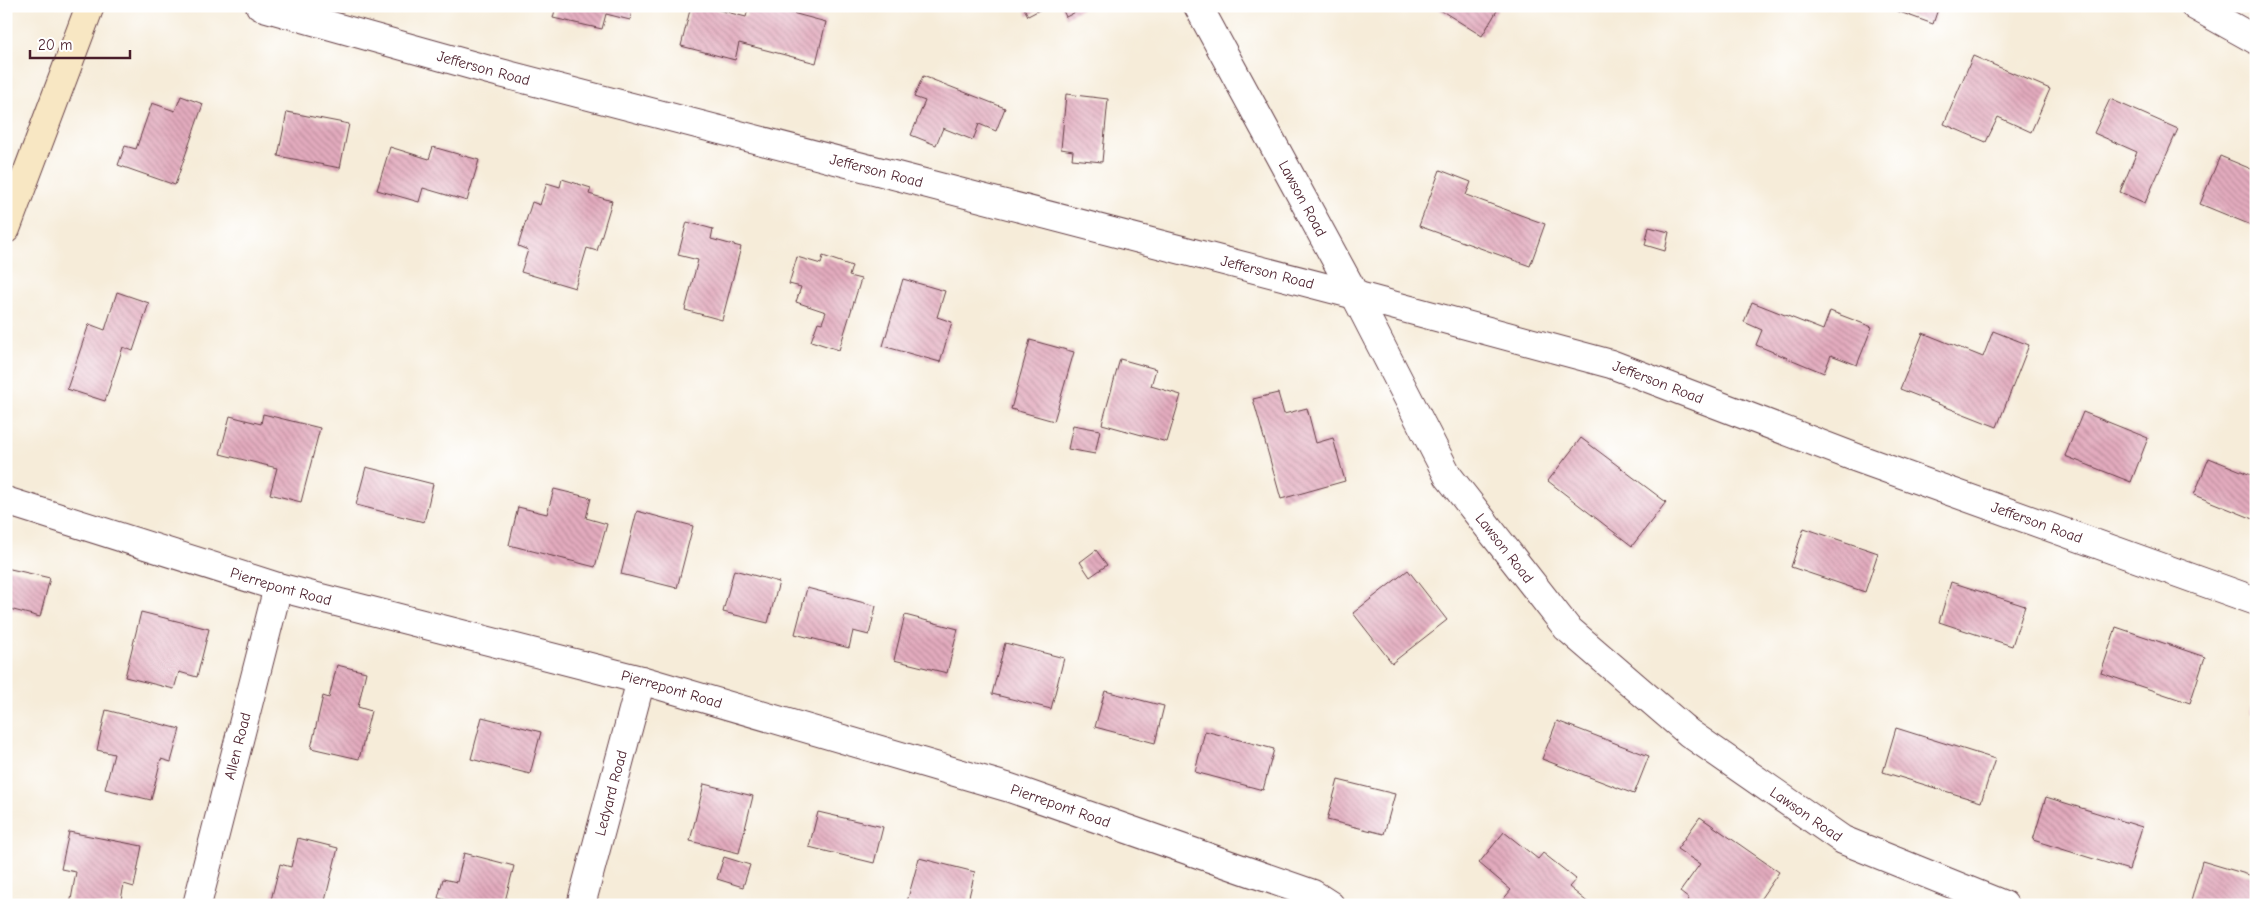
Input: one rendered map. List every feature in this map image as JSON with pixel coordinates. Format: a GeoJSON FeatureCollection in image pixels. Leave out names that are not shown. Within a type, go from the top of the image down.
{"type":"FeatureCollection","features":[{"type":"Feature","properties":{"kind":"main road"},"geometry":{"type":"LineString","coordinates":[[6,229],[90,6]]}},
{"type":"Feature","properties":{"kind":"street","name":"Jefferson Road"},"geometry":{"type":"LineString","coordinates":[[260,6],[489,70],[1355,295],[1611,364],[1857,458],[2256,602]]}},
{"type":"Feature","properties":{"kind":"street","name":"Lawson Road"},"geometry":{"type":"LineString","coordinates":[[1198,6],[1355,295],[1448,476],[1567,628],[1689,732],[1843,840],[2004,905]]}},
{"type":"Feature","properties":{"kind":"street"},"geometry":{"type":"LineString","coordinates":[[2195,6],[2256,40]]}},
{"type":"Feature","properties":{"kind":"street","name":"Pierrepont Road"},"geometry":{"type":"LineString","coordinates":[[6,501],[278,587],[641,680],[1010,788],[1313,894],[1330,905]]}},
{"type":"Feature","properties":{"kind":"street","name":"Allen Road"},"geometry":{"type":"LineString","coordinates":[[197,905],[278,587]]}},
{"type":"Feature","properties":{"kind":"street","name":"Ledyard Road"},"geometry":{"type":"LineString","coordinates":[[581,905],[641,680]]}},
{"type":"Feature","properties":{"kind":"building"},"geometry":{"type":"Polygon","coordinates":[[[556,6],[633,6],[630,20],[606,14],[602,29],[553,18],[556,6]]]}},
{"type":"Feature","properties":{"kind":"building"},"geometry":{"type":"Polygon","coordinates":[[[691,6],[716,6],[715,9],[746,17],[749,6],[766,6],[826,22],[816,63],[739,43],[735,60],[681,46],[691,6]]]}},
{"type":"Feature","properties":{"kind":"building"},"geometry":{"type":"Polygon","coordinates":[[[1023,6],[1047,6],[1028,16],[1023,6]]]}},
{"type":"Feature","properties":{"kind":"building"},"geometry":{"type":"Polygon","coordinates":[[[1061,6],[1087,6],[1066,17],[1061,6]]]}},
{"type":"Feature","properties":{"kind":"building"},"geometry":{"type":"Polygon","coordinates":[[[1434,6],[1493,6],[1498,9],[1482,36],[1434,6]]]}},
{"type":"Feature","properties":{"kind":"building"},"geometry":{"type":"Polygon","coordinates":[[[1883,6],[1939,6],[1933,24],[1883,6]]]}},
{"type":"Feature","properties":{"kind":"building"},"geometry":{"type":"Polygon","coordinates":[[[1973,56],[2050,89],[2031,132],[1998,117],[1986,142],[1944,124],[1973,56]]]}},
{"type":"Feature","properties":{"kind":"building"},"geometry":{"type":"Polygon","coordinates":[[[923,76],[1005,108],[996,131],[979,124],[973,140],[943,128],[936,145],[911,135],[925,101],[914,97],[923,76]]]}},
{"type":"Feature","properties":{"kind":"building"},"geometry":{"type":"Polygon","coordinates":[[[1066,94],[1108,99],[1102,162],[1072,159],[1073,151],[1061,149],[1066,94]]]}},
{"type":"Feature","properties":{"kind":"building"},"geometry":{"type":"Polygon","coordinates":[[[181,96],[203,104],[175,185],[118,165],[125,146],[136,149],[152,103],[175,111],[181,96]]]}},
{"type":"Feature","properties":{"kind":"building"},"geometry":{"type":"Polygon","coordinates":[[[2110,99],[2178,129],[2145,203],[2120,192],[2137,152],[2094,133],[2110,99]]]}},
{"type":"Feature","properties":{"kind":"building"},"geometry":{"type":"Polygon","coordinates":[[[287,112],[349,124],[340,168],[278,156],[287,112]]]}},
{"type":"Feature","properties":{"kind":"building"},"geometry":{"type":"Polygon","coordinates":[[[390,147],[429,159],[433,147],[479,160],[467,201],[423,188],[419,202],[377,190],[390,147]]]}},
{"type":"Feature","properties":{"kind":"building"},"geometry":{"type":"Polygon","coordinates":[[[2220,156],[2256,171],[2256,227],[2200,204],[2220,156]]]}},
{"type":"Feature","properties":{"kind":"building"},"geometry":{"type":"Polygon","coordinates":[[[1440,170],[1471,182],[1466,195],[1545,224],[1530,266],[1419,226],[1440,170]]]}},
{"type":"Feature","properties":{"kind":"building"},"geometry":{"type":"Polygon","coordinates":[[[562,179],[591,188],[589,194],[612,201],[597,251],[587,248],[575,288],[521,272],[528,250],[518,246],[532,202],[540,205],[547,183],[560,187],[562,179]]]}},
{"type":"Feature","properties":{"kind":"building"},"geometry":{"type":"Polygon","coordinates":[[[687,222],[713,229],[711,239],[741,247],[722,320],[685,310],[698,260],[678,255],[687,222]]]}},
{"type":"Feature","properties":{"kind":"building"},"geometry":{"type":"Polygon","coordinates":[[[1649,227],[1669,232],[1665,251],[1645,245],[1649,227]]]}},
{"type":"Feature","properties":{"kind":"building"},"geometry":{"type":"Polygon","coordinates":[[[823,256],[852,266],[849,276],[861,279],[839,350],[811,341],[818,322],[822,323],[826,312],[796,302],[801,287],[789,284],[797,257],[821,264],[823,256]]]}},
{"type":"Feature","properties":{"kind":"building"},"geometry":{"type":"Polygon","coordinates":[[[903,279],[945,291],[937,317],[952,322],[940,362],[883,346],[903,279]]]}},
{"type":"Feature","properties":{"kind":"building"},"geometry":{"type":"Polygon","coordinates":[[[117,292],[149,303],[133,351],[123,347],[105,401],[67,389],[89,324],[105,330],[117,292]]]}},
{"type":"Feature","properties":{"kind":"building"},"geometry":{"type":"Polygon","coordinates":[[[1752,302],[1823,330],[1830,311],[1872,327],[1857,365],[1831,355],[1824,373],[1756,345],[1762,330],[1744,322],[1752,302]]]}},
{"type":"Feature","properties":{"kind":"building"},"geometry":{"type":"Polygon","coordinates":[[[1993,331],[2029,345],[1997,427],[1900,389],[1923,333],[1983,357],[1993,331]]]}},
{"type":"Feature","properties":{"kind":"building"},"geometry":{"type":"Polygon","coordinates":[[[1030,340],[1074,352],[1054,421],[1011,409],[1030,340]]]}},
{"type":"Feature","properties":{"kind":"building"},"geometry":{"type":"Polygon","coordinates":[[[1120,359],[1156,369],[1151,386],[1181,395],[1167,442],[1102,424],[1120,359]]]}},
{"type":"Feature","properties":{"kind":"building"},"geometry":{"type":"Polygon","coordinates":[[[1278,393],[1284,414],[1307,408],[1316,443],[1333,438],[1345,481],[1281,499],[1253,399],[1278,393]]]}},
{"type":"Feature","properties":{"kind":"building"},"geometry":{"type":"Polygon","coordinates":[[[2083,412],[2148,438],[2131,482],[2065,456],[2083,412]]]}},
{"type":"Feature","properties":{"kind":"building"},"geometry":{"type":"Polygon","coordinates":[[[263,414],[320,428],[301,502],[270,494],[277,468],[220,454],[230,416],[261,424],[263,414]]]}},
{"type":"Feature","properties":{"kind":"building"},"geometry":{"type":"Polygon","coordinates":[[[1073,425],[1100,430],[1095,454],[1068,449],[1073,425]]]}},
{"type":"Feature","properties":{"kind":"building"},"geometry":{"type":"Polygon","coordinates":[[[1581,438],[1666,502],[1632,546],[1548,481],[1581,438]]]}},
{"type":"Feature","properties":{"kind":"building"},"geometry":{"type":"Polygon","coordinates":[[[2209,458],[2256,477],[2256,520],[2194,495],[2209,458]]]}},
{"type":"Feature","properties":{"kind":"building"},"geometry":{"type":"Polygon","coordinates":[[[366,467],[433,484],[424,522],[356,505],[366,467]]]}},
{"type":"Feature","properties":{"kind":"building"},"geometry":{"type":"Polygon","coordinates":[[[554,489],[591,498],[586,518],[607,524],[595,567],[509,545],[518,507],[547,514],[554,489]]]}},
{"type":"Feature","properties":{"kind":"building"},"geometry":{"type":"Polygon","coordinates":[[[637,511],[693,526],[677,588],[621,574],[637,511]]]}},
{"type":"Feature","properties":{"kind":"building"},"geometry":{"type":"Polygon","coordinates":[[[1804,528],[1878,553],[1865,592],[1791,567],[1804,528]]]}},
{"type":"Feature","properties":{"kind":"building"},"geometry":{"type":"Polygon","coordinates":[[[1096,550],[1107,565],[1090,577],[1080,562],[1096,550]]]}},
{"type":"Feature","properties":{"kind":"building"},"geometry":{"type":"Polygon","coordinates":[[[6,568],[50,578],[40,617],[6,608],[6,568]]]}},
{"type":"Feature","properties":{"kind":"building"},"geometry":{"type":"Polygon","coordinates":[[[734,570],[779,582],[768,623],[723,612],[734,570]]]}},
{"type":"Feature","properties":{"kind":"building"},"geometry":{"type":"Polygon","coordinates":[[[1408,570],[1447,620],[1392,663],[1353,613],[1408,570]]]}},
{"type":"Feature","properties":{"kind":"building"},"geometry":{"type":"Polygon","coordinates":[[[1951,582],[2025,606],[2012,646],[1939,622],[1951,582]]]}},
{"type":"Feature","properties":{"kind":"building"},"geometry":{"type":"Polygon","coordinates":[[[807,588],[876,606],[869,635],[853,631],[849,648],[795,634],[807,588]]]}},
{"type":"Feature","properties":{"kind":"building"},"geometry":{"type":"Polygon","coordinates":[[[141,612],[209,629],[197,677],[179,672],[174,689],[125,677],[141,612]]]}},
{"type":"Feature","properties":{"kind":"building"},"geometry":{"type":"Polygon","coordinates":[[[905,615],[958,629],[947,673],[894,660],[905,615]]]}},
{"type":"Feature","properties":{"kind":"building"},"geometry":{"type":"Polygon","coordinates":[[[2116,627],[2205,657],[2190,703],[2101,673],[2116,627]]]}},
{"type":"Feature","properties":{"kind":"building"},"geometry":{"type":"Polygon","coordinates":[[[1005,643],[1064,658],[1051,709],[992,694],[1005,643]]]}},
{"type":"Feature","properties":{"kind":"building"},"geometry":{"type":"Polygon","coordinates":[[[337,665],[366,672],[358,707],[371,711],[359,759],[311,748],[323,696],[329,698],[337,665]]]}},
{"type":"Feature","properties":{"kind":"building"},"geometry":{"type":"Polygon","coordinates":[[[1105,691],[1164,706],[1155,743],[1095,727],[1105,691]]]}},
{"type":"Feature","properties":{"kind":"building"},"geometry":{"type":"Polygon","coordinates":[[[2256,695],[2256,715],[2250,713],[2256,695]]]}},
{"type":"Feature","properties":{"kind":"building"},"geometry":{"type":"Polygon","coordinates":[[[106,710],[180,729],[171,762],[161,759],[151,800],[105,789],[114,754],[97,750],[106,710]]]}},
{"type":"Feature","properties":{"kind":"building"},"geometry":{"type":"Polygon","coordinates":[[[482,717],[541,732],[530,774],[471,759],[482,717]]]}},
{"type":"Feature","properties":{"kind":"building"},"geometry":{"type":"Polygon","coordinates":[[[1557,721],[1649,756],[1634,794],[1542,759],[1557,721]]]}},
{"type":"Feature","properties":{"kind":"building"},"geometry":{"type":"Polygon","coordinates":[[[1896,728],[1995,759],[1981,802],[1883,772],[1896,728]]]}},
{"type":"Feature","properties":{"kind":"building"},"geometry":{"type":"Polygon","coordinates":[[[1205,731],[1274,749],[1263,790],[1195,772],[1205,731]]]}},
{"type":"Feature","properties":{"kind":"building"},"geometry":{"type":"Polygon","coordinates":[[[1338,780],[1395,794],[1384,834],[1327,820],[1338,780]]]}},
{"type":"Feature","properties":{"kind":"building"},"geometry":{"type":"Polygon","coordinates":[[[704,784],[753,796],[739,853],[690,841],[704,784]]]}},
{"type":"Feature","properties":{"kind":"building"},"geometry":{"type":"Polygon","coordinates":[[[2046,797],[2142,827],[2129,870],[2033,840],[2046,797]]]}},
{"type":"Feature","properties":{"kind":"building"},"geometry":{"type":"Polygon","coordinates":[[[818,812],[883,827],[874,863],[809,847],[818,812]]]}},
{"type":"Feature","properties":{"kind":"building"},"geometry":{"type":"Polygon","coordinates":[[[1700,817],[1779,872],[1759,901],[1764,905],[1685,905],[1689,899],[1680,892],[1700,864],[1677,849],[1700,817]]]}},
{"type":"Feature","properties":{"kind":"building"},"geometry":{"type":"Polygon","coordinates":[[[69,832],[142,846],[134,887],[124,884],[120,905],[70,905],[76,872],[61,869],[69,832]]]}},
{"type":"Feature","properties":{"kind":"building"},"geometry":{"type":"Polygon","coordinates":[[[1504,832],[1538,859],[1543,853],[1576,879],[1569,887],[1591,905],[1505,905],[1501,902],[1511,890],[1479,863],[1504,832]]]}},
{"type":"Feature","properties":{"kind":"building"},"geometry":{"type":"Polygon","coordinates":[[[298,838],[338,848],[324,905],[270,904],[280,864],[291,867],[298,838]]]}},
{"type":"Feature","properties":{"kind":"building"},"geometry":{"type":"Polygon","coordinates":[[[464,853],[514,866],[504,905],[451,905],[452,901],[438,898],[443,879],[457,882],[464,853]]]}},
{"type":"Feature","properties":{"kind":"building"},"geometry":{"type":"Polygon","coordinates":[[[724,857],[750,865],[743,887],[717,879],[724,857]]]}},
{"type":"Feature","properties":{"kind":"building"},"geometry":{"type":"Polygon","coordinates":[[[919,858],[975,872],[967,905],[919,905],[907,902],[919,858]]]}},
{"type":"Feature","properties":{"kind":"building"},"geometry":{"type":"Polygon","coordinates":[[[2202,861],[2256,877],[2256,905],[2190,905],[2202,861]]]}}]}
